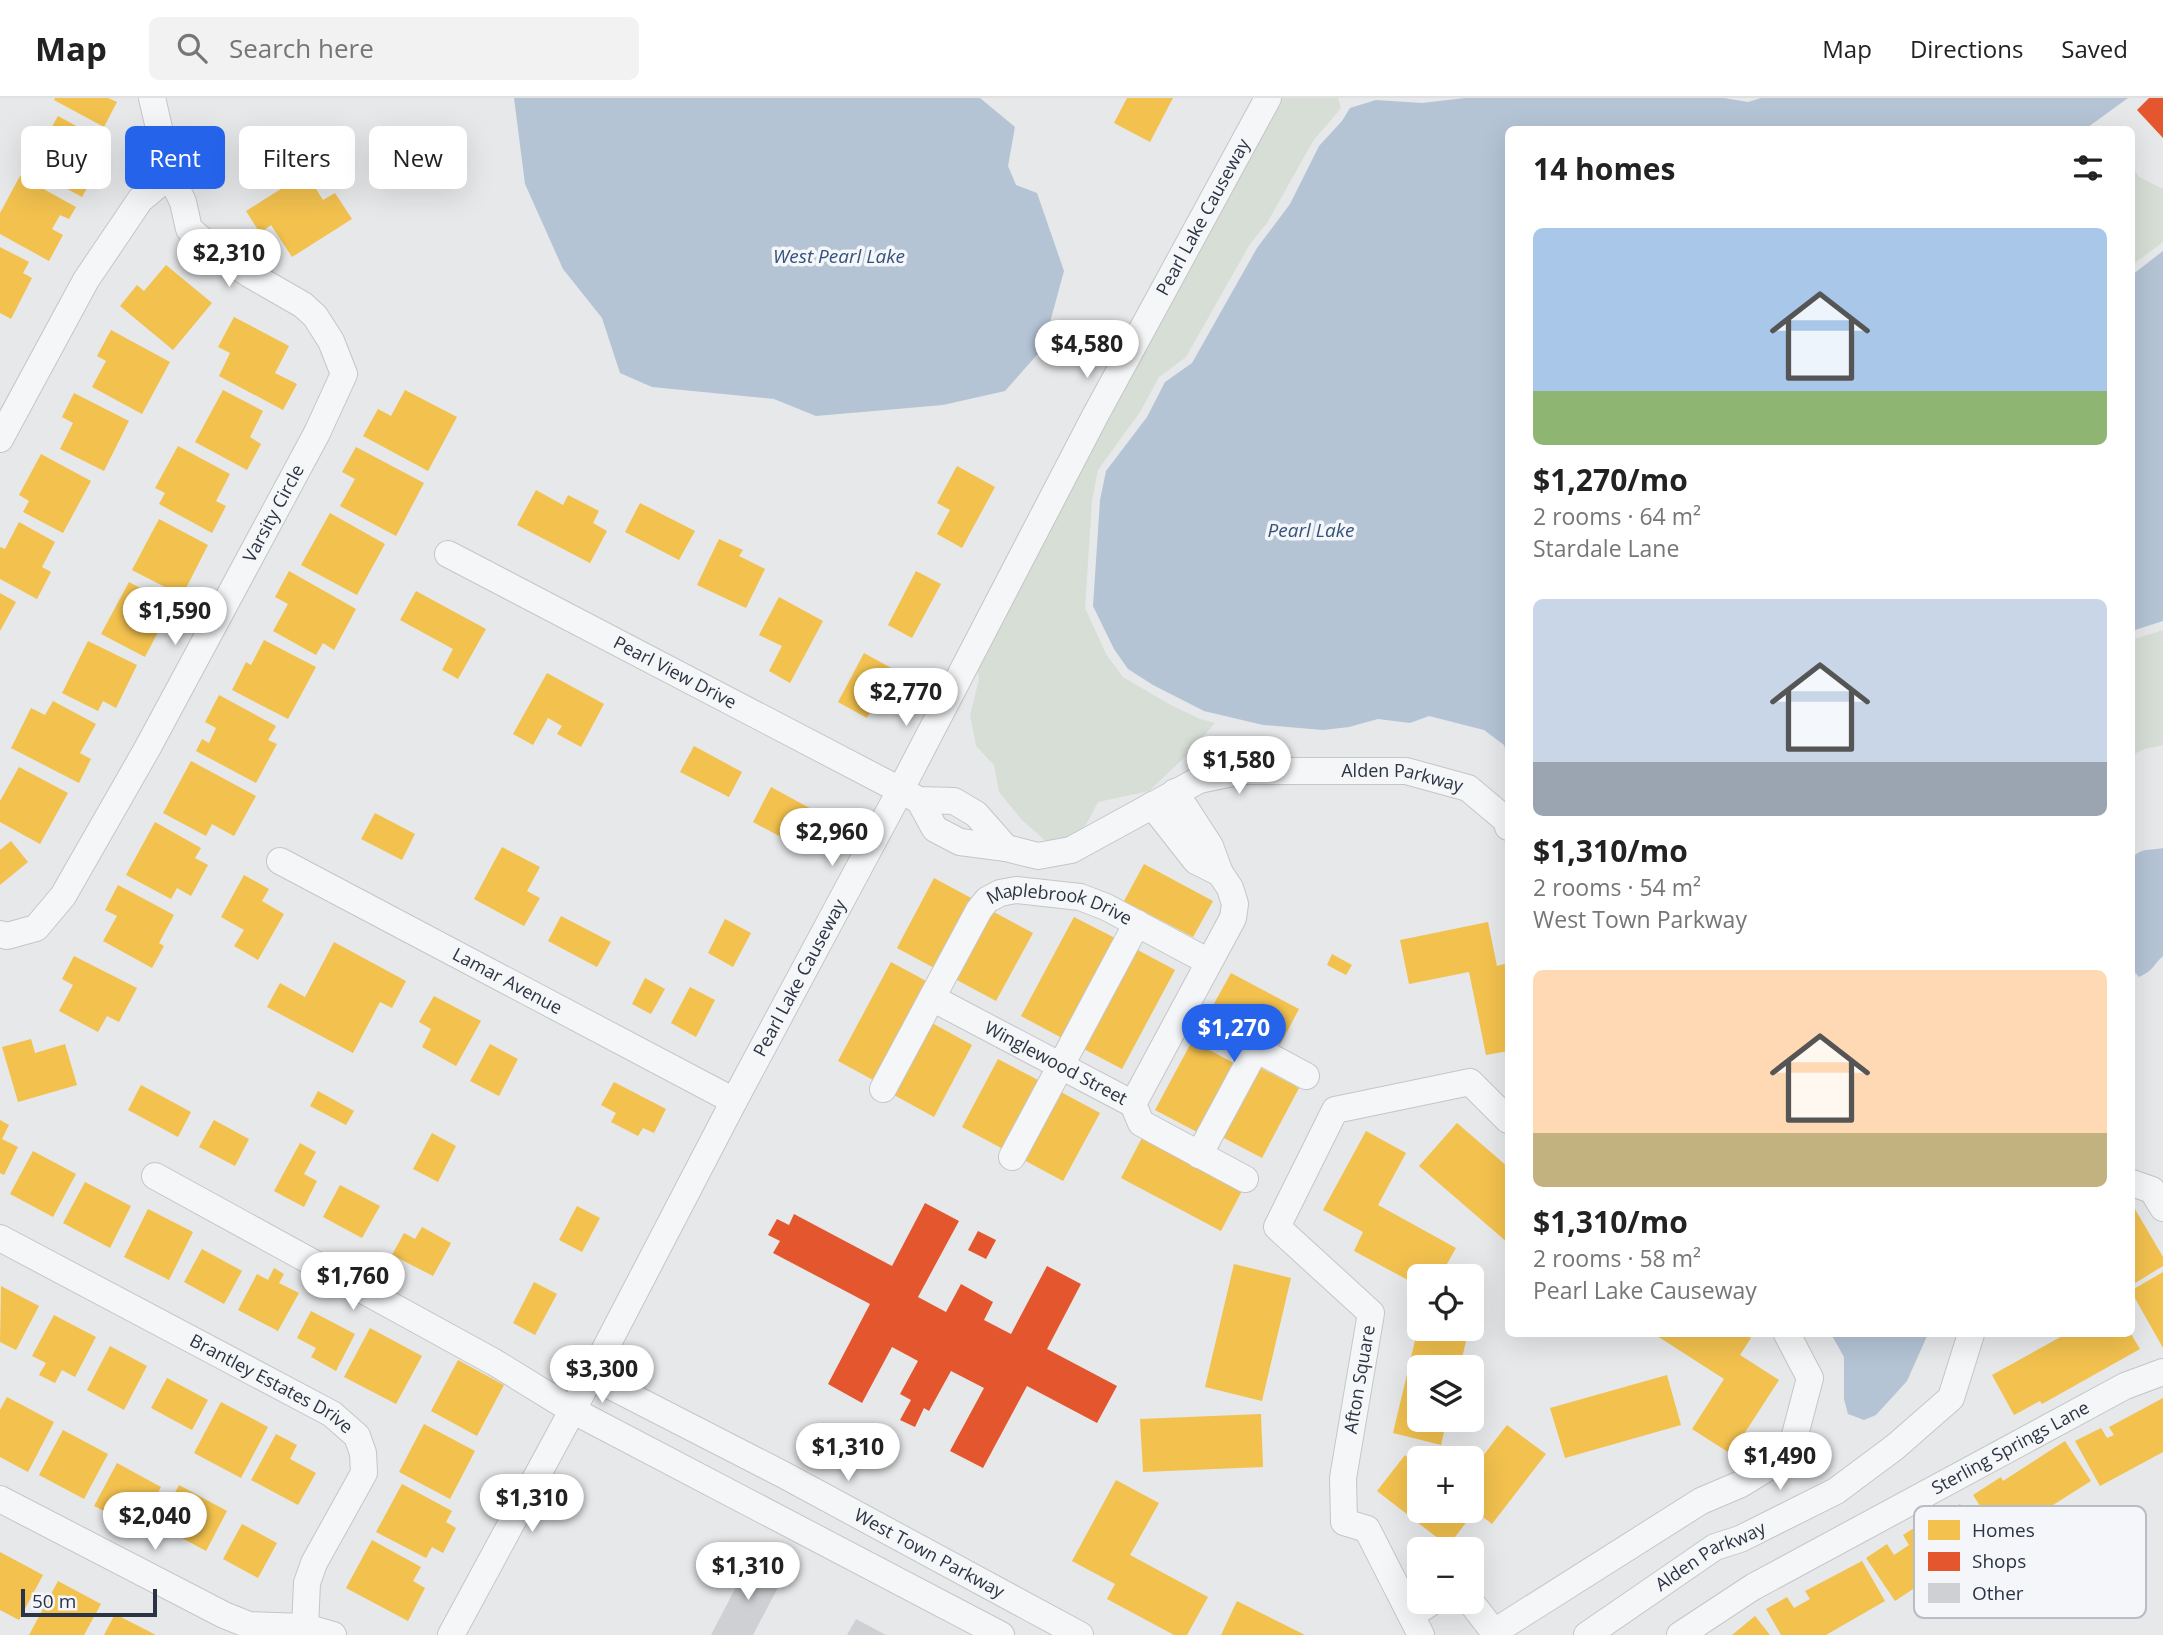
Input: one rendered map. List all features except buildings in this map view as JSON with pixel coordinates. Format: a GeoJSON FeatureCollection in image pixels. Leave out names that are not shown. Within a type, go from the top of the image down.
{"type":"FeatureCollection","features":[{"type":"Feature","properties":{"kind":"street","name":"Varsity Circle"},"geometry":{"type":"LineString","coordinates":[[152,98],[159,126]]}},
{"type":"Feature","properties":{"kind":"street","name":"Pearl Lake Causeway"},"geometry":{"type":"LineString","coordinates":[[451,1635],[591,1376],[734,1101],[910,795],[1095,416],[1268,98]]}},
{"type":"Feature","properties":{"kind":"street"},"geometry":{"type":"LineString","coordinates":[[0,439],[86,280],[139,200],[153,189]]}},
{"type":"Feature","properties":{"kind":"street","name":"Varsity Circle"},"geometry":{"type":"LineString","coordinates":[[0,934],[7,936],[36,928],[64,896],[167,713],[317,433],[344,374],[331,341],[315,316],[303,305],[215,251],[188,229],[183,202],[177,189]]}},
{"type":"Feature","properties":{"kind":"street","name":"Pearl View Drive"},"geometry":{"type":"LineString","coordinates":[[448,554],[910,795]]}},
{"type":"Feature","properties":{"kind":"street","name":"Alden Parkway"},"geometry":{"type":"LineString","coordinates":[[910,795],[935,829],[960,842],[1006,848],[1038,856],[1071,850],[1199,780],[1242,771],[1406,771],[1468,788],[1505,819]]}},
{"type":"Feature","properties":{"kind":"street"},"geometry":{"type":"LineString","coordinates":[[1133,1104],[1233,918],[1235,904],[1210,846],[1175,792]]}},
{"type":"Feature","properties":{"kind":"street"},"geometry":{"type":"LineString","coordinates":[[1152,805],[1196,862],[1220,873]]}},
{"type":"Feature","properties":{"kind":"street","name":"Lamar Avenue"},"geometry":{"type":"LineString","coordinates":[[280,860],[734,1101]]}},
{"type":"Feature","properties":{"kind":"street","name":"Maplebrook Drive"},"geometry":{"type":"LineString","coordinates":[[883,1089],[979,910],[1000,893],[1016,890],[1080,897],[1106,907],[1209,962]]}},
{"type":"Feature","properties":{"kind":"street"},"geometry":{"type":"LineString","coordinates":[[1012,1157],[1137,923]]}},
{"type":"Feature","properties":{"kind":"street","name":"Winglewood Street"},"geometry":{"type":"LineString","coordinates":[[932,998],[1133,1104],[1141,1123],[1245,1179]]}},
{"type":"Feature","properties":{"kind":"street"},"geometry":{"type":"LineString","coordinates":[[1184,1010],[1306,1076]]}},
{"type":"Feature","properties":{"kind":"street"},"geometry":{"type":"LineString","coordinates":[[1199,1155],[1256,1049]]}},
{"type":"Feature","properties":{"kind":"street","name":"Afton Square"},"geometry":{"type":"LineString","coordinates":[[1422,1617],[1367,1530],[1344,1522],[1343,1478],[1371,1313],[1278,1227],[1335,1110],[1471,1082],[1505,1117]]}},
{"type":"Feature","properties":{"kind":"street"},"geometry":{"type":"LineString","coordinates":[[155,1176],[494,1362],[572,1410],[1001,1635]]}},
{"type":"Feature","properties":{"kind":"street"},"geometry":{"type":"LineString","coordinates":[[2135,1184],[2152,1189],[2163,1208]]}},
{"type":"Feature","properties":{"kind":"street","name":"Brantley Estates Drive"},"geometry":{"type":"LineString","coordinates":[[0,1238],[332,1414],[357,1436],[363,1453],[363,1473],[314,1563],[307,1583],[305,1627]]}},
{"type":"Feature","properties":{"kind":"street"},"geometry":{"type":"LineString","coordinates":[[1480,1614],[1494,1632],[1701,1501],[1741,1484],[1790,1454],[1810,1378],[1789,1337]]}},
{"type":"Feature","properties":{"kind":"street","name":"Alden Parkway"},"geometry":{"type":"LineString","coordinates":[[1587,1635],[1715,1548],[1740,1539],[1836,1491],[1895,1447],[1951,1398],[1970,1337]]}},
{"type":"Feature","properties":{"kind":"street","name":"Sterling Springs Lane"},"geometry":{"type":"LineString","coordinates":[[1680,1635],[1765,1581],[2125,1386],[2163,1372]]}},
{"type":"Feature","properties":{"kind":"street","name":"West Town Parkway"},"geometry":{"type":"LineString","coordinates":[[591,1376],[784,1475],[1072,1633]]}},
{"type":"Feature","properties":{"kind":"street"},"geometry":{"type":"LineString","coordinates":[[0,1499],[249,1625],[305,1627],[333,1635]]}},
{"type":"Feature","properties":{"kind":"shaded area"},"geometry":{"type":"Polygon","coordinates":[[[1279,98],[1338,98],[1341,108],[1313,141],[1267,223],[1250,244],[1186,357],[1159,377],[1140,412],[1098,470],[1092,500],[1085,608],[1106,654],[1123,677],[1169,704],[1215,723],[1186,756],[1149,791],[1098,802],[1080,832],[1048,843],[1022,820],[999,792],[994,765],[976,746],[970,715],[979,679],[977,663],[1279,98]]]}},
{"type":"Feature","properties":{"kind":"shaded area"},"geometry":{"type":"Polygon","coordinates":[[[2135,171],[2139,177],[2163,189],[2163,242],[2135,263],[2135,171]]]}},
{"type":"Feature","properties":{"kind":"shaded area"},"geometry":{"type":"Polygon","coordinates":[[[2163,630],[2163,745],[2135,754],[2135,639],[2163,630]]]}},
{"type":"Feature","properties":{"kind":"water","name":"West Pearl Lake"},"geometry":{"type":"Polygon","coordinates":[[[514,98],[980,98],[1015,127],[1008,166],[1016,185],[1037,193],[1064,271],[1043,348],[1005,391],[943,405],[816,416],[774,399],[652,387],[620,373],[602,318],[563,269],[525,184],[514,98]]]}},
{"type":"Feature","properties":{"kind":"water","name":"Pearl Lake"},"geometry":{"type":"Polygon","coordinates":[[[1465,98],[1724,98],[1748,102],[1761,98],[2128,98],[2090,126],[1505,126],[1505,748],[1484,730],[1429,716],[1410,723],[1378,719],[1349,727],[1323,730],[1263,725],[1204,711],[1128,669],[1114,649],[1093,606],[1100,500],[1106,471],[1147,417],[1165,382],[1192,363],[1257,248],[1290,204],[1319,146],[1350,108],[1376,100],[1422,103],[1465,98]]]}},
{"type":"Feature","properties":{"kind":"water"},"geometry":{"type":"Polygon","coordinates":[[[2163,251],[2163,621],[2135,630],[2135,273],[2163,251]]]}},
{"type":"Feature","properties":{"kind":"water"},"geometry":{"type":"Polygon","coordinates":[[[2163,848],[2163,956],[2139,977],[2135,972],[2135,856],[2143,851],[2163,848]]]}},
{"type":"Feature","properties":{"kind":"water"},"geometry":{"type":"Polygon","coordinates":[[[1833,1337],[1927,1337],[1907,1381],[1876,1415],[1864,1420],[1848,1414],[1844,1399],[1844,1357],[1833,1337]]]}}]}
